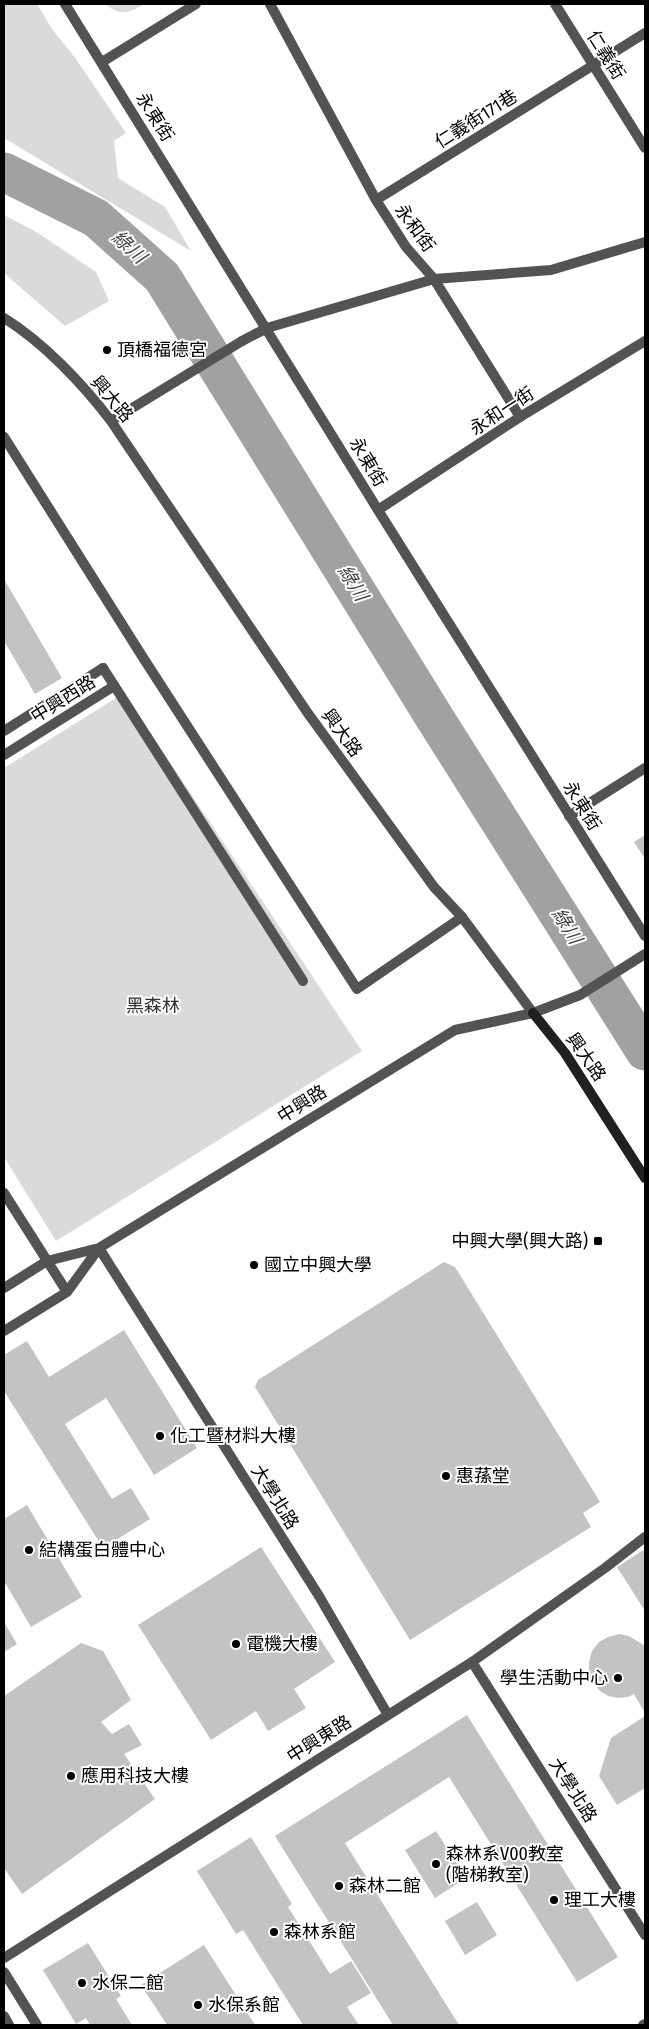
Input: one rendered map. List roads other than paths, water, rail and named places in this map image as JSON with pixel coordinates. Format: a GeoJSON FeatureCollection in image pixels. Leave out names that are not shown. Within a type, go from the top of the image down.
{"type":"FeatureCollection","features":[{"type":"Feature","properties":{"kind":"street","name":"永東街"},"geometry":{"type":"LineString","coordinates":[[65,4],[378,510],[645,936]]}},
{"type":"Feature","properties":{"kind":"street"},"geometry":{"type":"LineString","coordinates":[[102,62],[196,4]]}},
{"type":"Feature","properties":{"kind":"street","name":"永和街"},"geometry":{"type":"LineString","coordinates":[[270,4],[376,200],[406,247],[434,279],[551,270],[645,242]]}},
{"type":"Feature","properties":{"kind":"street","name":"仁義街"},"geometry":{"type":"LineString","coordinates":[[555,4],[645,148]]}},
{"type":"Feature","properties":{"kind":"street","name":"仁義街171巷"},"geometry":{"type":"LineString","coordinates":[[376,200],[645,33]]}},
{"type":"Feature","properties":{"kind":"street"},"geometry":{"type":"LineString","coordinates":[[111,421],[242,341],[267,328],[434,279],[520,417]]}},
{"type":"Feature","properties":{"kind":"street","name":"興大路"},"geometry":{"type":"LineString","coordinates":[[4,318],[39,343],[100,406],[306,712],[434,886],[462,917],[565,1053],[645,1178]]}},
{"type":"Feature","properties":{"kind":"street","name":"永和一街"},"geometry":{"type":"LineString","coordinates":[[378,510],[520,417],[645,341]]}},
{"type":"Feature","properties":{"kind":"street"},"geometry":{"type":"LineString","coordinates":[[4,437],[142,656],[357,989],[462,917]]}},
{"type":"Feature","properties":{"kind":"street","name":"中興西路"},"geometry":{"type":"LineString","coordinates":[[4,731],[103,668],[114,686],[4,755]]}},
{"type":"Feature","properties":{"kind":"street"},"geometry":{"type":"LineString","coordinates":[[114,686],[303,981]]}},
{"type":"Feature","properties":{"kind":"street"},"geometry":{"type":"LineString","coordinates":[[569,816],[645,768]]}},
{"type":"Feature","properties":{"kind":"street","name":"中興路"},"geometry":{"type":"LineString","coordinates":[[4,1288],[47,1261],[99,1248],[455,1030],[533,1012],[580,995],[645,954]]}},
{"type":"Feature","properties":{"kind":"street"},"geometry":{"type":"LineString","coordinates":[[4,1194],[67,1292]]}},
{"type":"Feature","properties":{"kind":"street","name":"中興路"},"geometry":{"type":"LineString","coordinates":[[4,1331],[67,1292],[99,1248]]}},
{"type":"Feature","properties":{"kind":"street","name":"大學北路"},"geometry":{"type":"LineString","coordinates":[[99,1248],[318,1596],[388,1715]]}},
{"type":"Feature","properties":{"kind":"street","name":"中興東路"},"geometry":{"type":"LineString","coordinates":[[4,1958],[472,1662],[605,1568],[645,1537]]}},
{"type":"Feature","properties":{"kind":"street","name":"大學北路"},"geometry":{"type":"LineString","coordinates":[[472,1662],[645,1935]]}},
{"type":"Feature","properties":{"kind":"street"},"geometry":{"type":"LineString","coordinates":[[4,1972],[37,2025]]}},
{"type":"Feature","properties":{"kind":"street"},"geometry":{"type":"LineString","coordinates":[[4,2016],[9,2025]]}},
{"type":"Feature","properties":{"kind":"waterway","name":"綠川"},"geometry":{"type":"LineString","coordinates":[[4,172],[96,218],[162,277],[436,720],[645,1051]]}},
{"type":"Feature","properties":{"kind":"place","name":"頂橋福德宮"},"geometry":{"type":"Point","coordinates":[107,350]}},
{"type":"Feature","properties":{"kind":"place","name":"中興大學(興大路)"},"geometry":{"type":"Point","coordinates":[598,1241]}},
{"type":"Feature","properties":{"kind":"place","name":"國立中興大學"},"geometry":{"type":"Point","coordinates":[254,1265]}},
{"type":"Feature","properties":{"kind":"place","name":"化工暨材料大樓"},"geometry":{"type":"Point","coordinates":[160,1436]}},
{"type":"Feature","properties":{"kind":"place","name":"惠蓀堂"},"geometry":{"type":"Point","coordinates":[446,1476]}},
{"type":"Feature","properties":{"kind":"place","name":"結構蛋白體中心"},"geometry":{"type":"Point","coordinates":[29,1550]}},
{"type":"Feature","properties":{"kind":"place","name":"電機大樓"},"geometry":{"type":"Point","coordinates":[236,1644]}},
{"type":"Feature","properties":{"kind":"place","name":"學生活動中心"},"geometry":{"type":"Point","coordinates":[618,1678]}},
{"type":"Feature","properties":{"kind":"place","name":"應用科技大樓"},"geometry":{"type":"Point","coordinates":[71,1776]}},
{"type":"Feature","properties":{"kind":"place","name":"森林系V00教室 (階梯教室)"},"geometry":{"type":"Point","coordinates":[436,1864]}},
{"type":"Feature","properties":{"kind":"place","name":"森林二館"},"geometry":{"type":"Point","coordinates":[339,1886]}},
{"type":"Feature","properties":{"kind":"place","name":"理工大樓"},"geometry":{"type":"Point","coordinates":[554,1900]}},
{"type":"Feature","properties":{"kind":"place","name":"森林系館"},"geometry":{"type":"Point","coordinates":[274,1932]}},
{"type":"Feature","properties":{"kind":"place","name":"水保二館"},"geometry":{"type":"Point","coordinates":[82,1983]}},
{"type":"Feature","properties":{"kind":"place","name":"水保系館"},"geometry":{"type":"Point","coordinates":[198,2005]}},
{"type":"Feature","properties":{"kind":"park label","name":"黑森林"},"geometry":{"type":"Point","coordinates":[153,1006]}}]}
